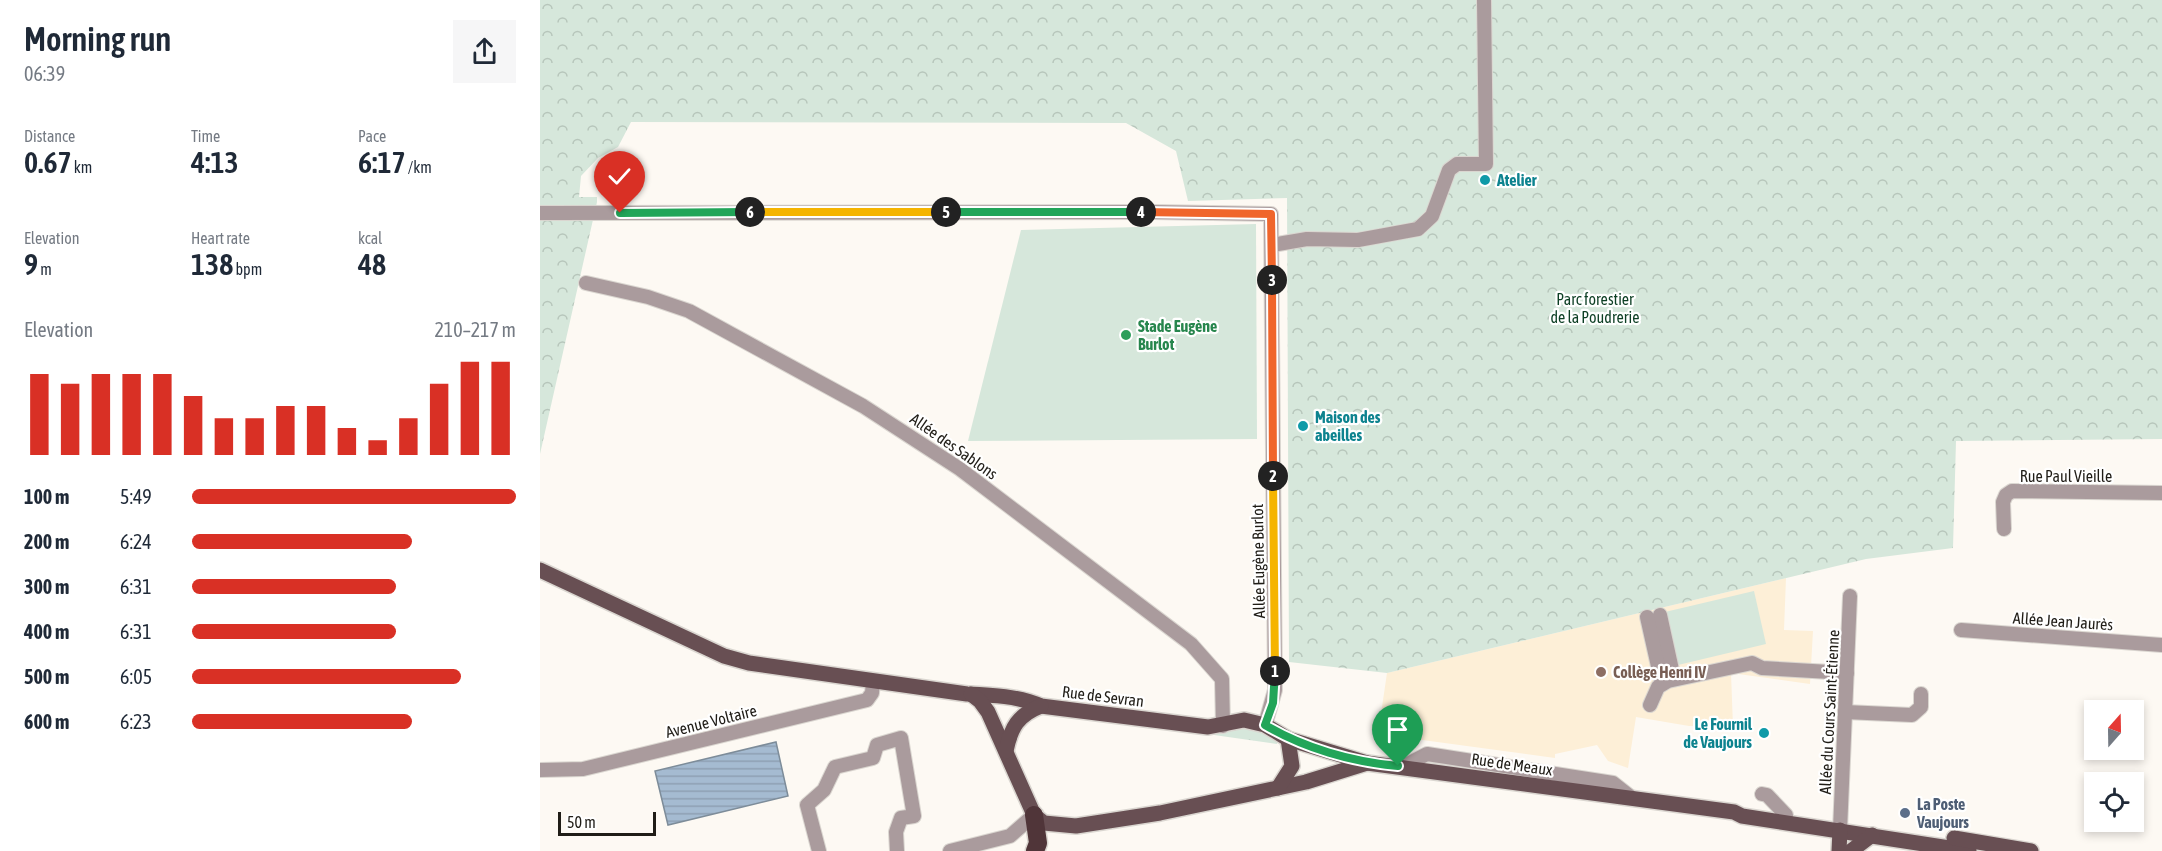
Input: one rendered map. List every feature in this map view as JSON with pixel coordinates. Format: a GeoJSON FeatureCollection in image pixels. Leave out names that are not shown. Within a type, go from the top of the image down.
{"type":"FeatureCollection","features":[{"type":"Feature","properties":{"kind":"highway"},"geometry":{"type":"LineString","coordinates":[[1034,815],[1038,843],[1035,851]]}},
{"type":"Feature","properties":{"kind":"main road","name":"Rue de Sevran"},"geometry":{"type":"LineString","coordinates":[[540,570],[724,656],[749,663],[1005,697],[1041,706],[1208,727],[1223,726],[1244,720],[1265,725],[1288,739]]}},
{"type":"Feature","properties":{"kind":"main road"},"geometry":{"type":"LineString","coordinates":[[971,694],[988,712],[1034,815],[1044,823],[1076,826],[1160,813],[1278,788],[1367,763]]}},
{"type":"Feature","properties":{"kind":"main road"},"geometry":{"type":"LineString","coordinates":[[1006,751],[1010,730],[1020,717],[1041,706]]}},
{"type":"Feature","properties":{"kind":"main road"},"geometry":{"type":"LineString","coordinates":[[1278,788],[1292,766],[1288,739]]}},
{"type":"Feature","properties":{"kind":"main road","name":"Rue de Meaux"},"geometry":{"type":"LineString","coordinates":[[1288,739],[1367,763],[1632,798],[1657,799],[1742,816],[1835,823],[2001,851]]}},
{"type":"Feature","properties":{"kind":"main road","name":"Rue de Meaux"},"geometry":{"type":"LineString","coordinates":[[1734,813],[1742,810],[1786,814],[2031,851]]}},
{"type":"Feature","properties":{"kind":"main road"},"geometry":{"type":"LineString","coordinates":[[1835,823],[1839,851]]}},
{"type":"Feature","properties":{"kind":"main road","name":"Rue de Meaux"},"geometry":{"type":"LineString","coordinates":[[1835,823],[1872,835],[1968,851]]}},
{"type":"Feature","properties":{"kind":"main road"},"geometry":{"type":"LineString","coordinates":[[1851,851],[1872,835]]}},
{"type":"Feature","properties":{"kind":"street"},"geometry":{"type":"LineString","coordinates":[[1272,245],[1307,239],[1358,240],[1418,229],[1432,216],[1449,170],[1457,164],[1486,164],[1484,0]]}},
{"type":"Feature","properties":{"kind":"street","name":"Allée Eugène Burlot"},"geometry":{"type":"LineString","coordinates":[[540,213],[1153,212],[1271,214],[1275,681],[1273,703],[1265,725]]}},
{"type":"Feature","properties":{"kind":"street","name":"Allée des Sablons"},"geometry":{"type":"LineString","coordinates":[[586,283],[648,297],[689,311],[819,380],[960,469],[1191,644],[1222,679],[1223,726]]}},
{"type":"Feature","properties":{"kind":"street","name":"Rue Paul Vieille"},"geometry":{"type":"LineString","coordinates":[[2004,529],[2003,502],[2006,495],[2012,491],[2162,493]]}},
{"type":"Feature","properties":{"kind":"street","name":"Allée du Cours Saint-Étienne"},"geometry":{"type":"LineString","coordinates":[[1835,823],[1845,712],[1850,596]]}},
{"type":"Feature","properties":{"kind":"street"},"geometry":{"type":"LineString","coordinates":[[1653,616],[1668,682]]}},
{"type":"Feature","properties":{"kind":"street","name":"Allée Jean Jaurès"},"geometry":{"type":"LineString","coordinates":[[1961,630],[2162,645]]}},
{"type":"Feature","properties":{"kind":"street"},"geometry":{"type":"LineString","coordinates":[[1650,705],[1658,687],[1668,682],[1752,663],[1762,669],[1847,673]]}},
{"type":"Feature","properties":{"kind":"street","name":"Avenue Voltaire"},"geometry":{"type":"LineString","coordinates":[[540,770],[584,769],[867,700],[872,693],[873,681]]}},
{"type":"Feature","properties":{"kind":"street"},"geometry":{"type":"LineString","coordinates":[[1845,712],[1912,715],[1921,707],[1921,694]]}},
{"type":"Feature","properties":{"kind":"street"},"geometry":{"type":"LineString","coordinates":[[819,851],[807,806],[824,790],[835,767],[873,758],[877,745],[901,738],[914,816],[900,818],[896,832],[897,851]]}},
{"type":"Feature","properties":{"kind":"street"},"geometry":{"type":"LineString","coordinates":[[1762,794],[1767,795],[1786,814]]}},
{"type":"Feature","properties":{"kind":"street"},"geometry":{"type":"LineString","coordinates":[[950,851],[1010,836],[1034,815]]}},
{"type":"Feature","properties":{"kind":"shaded area","name":"Collège Henri IV"},"geometry":{"type":"Polygon","coordinates":[[[1786,578],[1784,630],[1813,631],[1810,684],[1731,673],[1733,727],[1689,726],[1636,717],[1628,768],[1608,761],[1597,745],[1555,754],[1555,758],[1378,734],[1387,673],[1786,578]]]}},
{"type":"Feature","properties":{"kind":"green space","name":"Parc forestier de la Poudrerie"},"geometry":{"type":"Polygon","coordinates":[[[540,0],[2162,0],[2162,439],[1956,441],[1953,548],[1866,559],[1387,673],[1289,662],[1287,198],[1188,201],[1176,151],[1126,123],[631,122],[618,147],[598,158],[581,176],[579,197],[597,197],[597,202],[540,454],[540,0]]]}},
{"type":"Feature","properties":{"kind":"green space","name":"Stade Eugène Burlot"},"geometry":{"type":"Polygon","coordinates":[[[1256,224],[1257,439],[968,441],[1021,230],[1256,224]]]}},
{"type":"Feature","properties":{"kind":"green space"},"geometry":{"type":"Polygon","coordinates":[[[1754,591],[1766,644],[1678,665],[1665,612],[1754,591]]]}},
{"type":"Feature","properties":{"kind":"green space"},"geometry":{"type":"Polygon","coordinates":[[[1250,725],[1278,740],[1277,744],[1207,734],[1208,731],[1226,731],[1250,725]]]}},
{"type":"Feature","properties":{"kind":"water"},"geometry":{"type":"Polygon","coordinates":[[[776,742],[788,796],[668,825],[655,771],[776,742]]]}},
{"type":"Feature","properties":{"kind":"place","name":"Atelier"},"geometry":{"type":"Point","coordinates":[1485,180]}},
{"type":"Feature","properties":{"kind":"place","name":"Stade Eugène Burlot"},"geometry":{"type":"Point","coordinates":[1126,335]}},
{"type":"Feature","properties":{"kind":"place","name":"Maison des abeilles"},"geometry":{"type":"Point","coordinates":[1303,426]}},
{"type":"Feature","properties":{"kind":"place","name":"Collège Henri IV"},"geometry":{"type":"Point","coordinates":[1601,672]}},
{"type":"Feature","properties":{"kind":"place","name":"Le Fournil de Vaujours"},"geometry":{"type":"Point","coordinates":[1764,733]}},
{"type":"Feature","properties":{"kind":"place","name":"La Poste Vaujours"},"geometry":{"type":"Point","coordinates":[1905,813]}},
{"type":"Feature","properties":{"kind":"route"},"geometry":{"type":"LineString","coordinates":[[620,213],[1153,212],[1271,214],[1275,690],[1265,725],[1288,739],[1367,763],[1398,766]]}}]}
